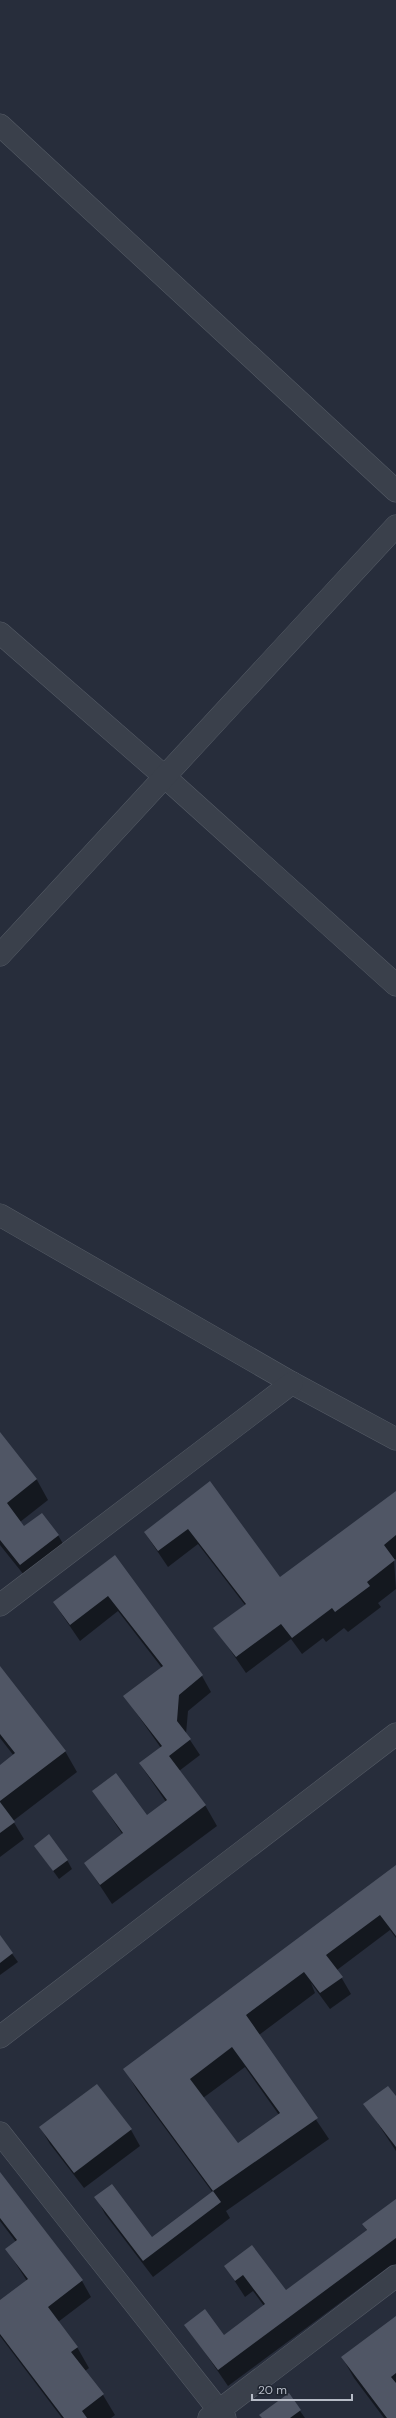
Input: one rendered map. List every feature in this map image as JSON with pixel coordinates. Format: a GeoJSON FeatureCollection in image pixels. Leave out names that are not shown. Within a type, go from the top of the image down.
{"type":"FeatureCollection","features":[{"type":"Feature","properties":{"kind":"street"},"geometry":{"type":"LineString","coordinates":[[0,125],[396,491]]}},
{"type":"Feature","properties":{"kind":"street"},"geometry":{"type":"LineString","coordinates":[[0,955],[396,526]]}},
{"type":"Feature","properties":{"kind":"street"},"geometry":{"type":"LineString","coordinates":[[0,634],[165,777],[396,985]]}},
{"type":"Feature","properties":{"kind":"street"},"geometry":{"type":"LineString","coordinates":[[4,1222],[292,1383],[396,1439]]}},
{"type":"Feature","properties":{"kind":"street"},"geometry":{"type":"LineString","coordinates":[[0,1606],[292,1383]]}},
{"type":"Feature","properties":{"kind":"street"},"geometry":{"type":"LineString","coordinates":[[0,2037],[396,1734]]}},
{"type":"Feature","properties":{"kind":"street"},"geometry":{"type":"LineString","coordinates":[[0,2132],[218,2415],[396,2276]]}},
{"type":"Feature","properties":{"kind":"building"},"geometry":{"type":"Polygon","coordinates":[[[0,1432],[37,1479],[7,1503],[24,1526],[42,1513],[59,1535],[20,1565],[0,1540],[0,1432]]]}},
{"type":"Feature","properties":{"kind":"building"},"geometry":{"type":"Polygon","coordinates":[[[210,1481],[280,1577],[396,1491],[396,1535],[384,1545],[395,1560],[367,1582],[370,1586],[335,1612],[332,1608],[292,1638],[281,1624],[236,1657],[213,1628],[246,1604],[188,1529],[158,1551],[144,1532],[210,1481]]]}},
{"type":"Feature","properties":{"kind":"building"},"geometry":{"type":"Polygon","coordinates":[[[115,1555],[203,1675],[179,1695],[177,1721],[191,1739],[169,1756],[206,1805],[100,1885],[84,1863],[123,1833],[92,1791],[116,1773],[147,1815],[167,1800],[139,1763],[162,1746],[123,1696],[163,1666],[108,1596],[70,1625],[53,1602],[115,1555]]]}},
{"type":"Feature","properties":{"kind":"building"},"geometry":{"type":"Polygon","coordinates":[[[0,1666],[66,1751],[0,1801],[0,1765],[15,1753],[0,1734],[0,1666]]]}},
{"type":"Feature","properties":{"kind":"building"},"geometry":{"type":"Polygon","coordinates":[[[0,1802],[15,1822],[0,1833],[0,1802]]]}},
{"type":"Feature","properties":{"kind":"building"},"geometry":{"type":"Polygon","coordinates":[[[49,1834],[68,1860],[53,1871],[34,1846],[49,1834]]]}},
{"type":"Feature","properties":{"kind":"building"},"geometry":{"type":"Polygon","coordinates":[[[396,1865],[396,1936],[380,1915],[326,1955],[343,1977],[320,1993],[304,1972],[246,2015],[318,2118],[213,2191],[123,2069],[396,1865]],[[232,2047],[190,2079],[238,2143],[280,2113],[232,2047]]]}},
{"type":"Feature","properties":{"kind":"building"},"geometry":{"type":"Polygon","coordinates":[[[0,1935],[13,1953],[0,1963],[0,1935]]]}},
{"type":"Feature","properties":{"kind":"building"},"geometry":{"type":"Polygon","coordinates":[[[97,2084],[132,2129],[74,2173],[39,2127],[97,2084]]]}},
{"type":"Feature","properties":{"kind":"building"},"geometry":{"type":"Polygon","coordinates":[[[388,2086],[396,2096],[396,2147],[363,2104],[388,2086]]]}},
{"type":"Feature","properties":{"kind":"building"},"geometry":{"type":"Polygon","coordinates":[[[0,2172],[83,2280],[48,2307],[78,2347],[71,2352],[104,2394],[82,2411],[87,2418],[64,2418],[0,2334],[0,2300],[28,2279],[5,2249],[17,2240],[0,2218],[0,2172]]]}},
{"type":"Feature","properties":{"kind":"building"},"geometry":{"type":"Polygon","coordinates":[[[112,2184],[152,2237],[213,2191],[221,2202],[143,2261],[94,2197],[112,2184]]]}},
{"type":"Feature","properties":{"kind":"building"},"geometry":{"type":"Polygon","coordinates":[[[396,2199],[396,2238],[218,2370],[184,2325],[205,2309],[224,2335],[265,2304],[243,2275],[235,2281],[224,2266],[252,2245],[286,2290],[367,2230],[362,2224],[396,2199]]]}},
{"type":"Feature","properties":{"kind":"building"},"geometry":{"type":"Polygon","coordinates":[[[396,2316],[396,2373],[391,2377],[396,2383],[396,2418],[387,2418],[341,2357],[396,2316]]]}},
{"type":"Feature","properties":{"kind":"building"},"geometry":{"type":"Polygon","coordinates":[[[289,2393],[301,2410],[290,2418],[262,2418],[259,2415],[289,2393]]]}}]}
